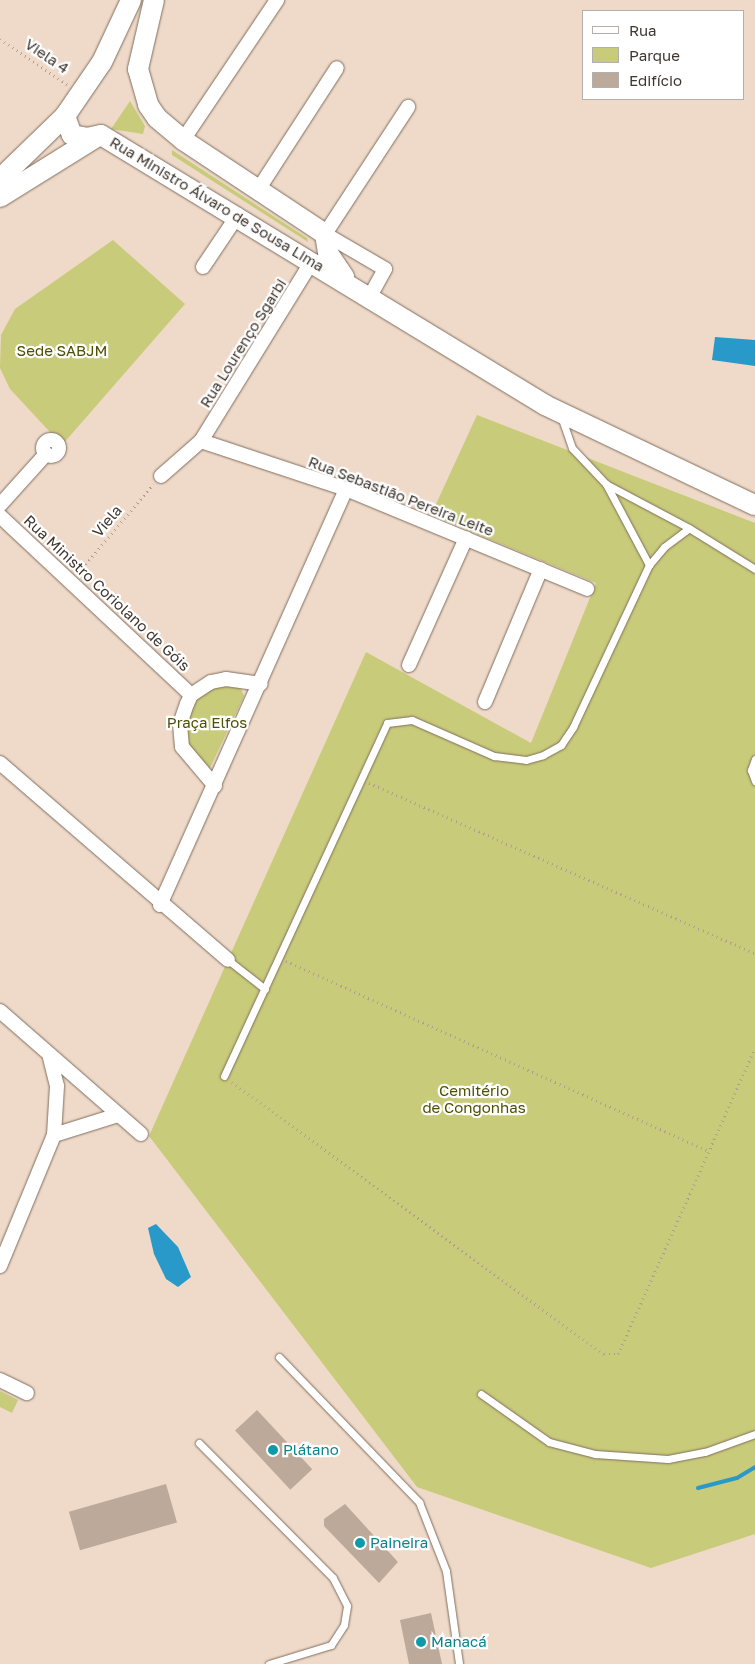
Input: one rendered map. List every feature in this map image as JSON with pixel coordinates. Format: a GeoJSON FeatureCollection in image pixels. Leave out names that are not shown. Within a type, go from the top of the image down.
{"type":"FeatureCollection","features":[{"type":"Feature","properties":{"kind":"main road"},"geometry":{"type":"LineString","coordinates":[[0,179],[65,116],[102,62],[131,0]]}},
{"type":"Feature","properties":{"kind":"main road","name":"Rua Ministro Álvaro de Sousa Lima"},"geometry":{"type":"LineString","coordinates":[[154,0],[138,69],[148,105],[183,140],[325,234],[328,254],[350,285]]}},
{"type":"Feature","properties":{"kind":"main road","name":"Rua Ministro Álvaro de Sousa Lima"},"geometry":{"type":"LineString","coordinates":[[65,116],[72,135],[87,138],[101,135],[238,215],[370,298],[560,412],[755,505]]}},
{"type":"Feature","properties":{"kind":"main road"},"geometry":{"type":"LineString","coordinates":[[0,197],[101,135]]}},
{"type":"Feature","properties":{"kind":"main road"},"geometry":{"type":"LineString","coordinates":[[292,249],[308,246],[325,234]]}},
{"type":"Feature","properties":{"kind":"street"},"geometry":{"type":"LineString","coordinates":[[183,140],[277,0]]}},
{"type":"Feature","properties":{"kind":"street"},"geometry":{"type":"LineString","coordinates":[[258,190],[337,68]]}},
{"type":"Feature","properties":{"kind":"street"},"geometry":{"type":"LineString","coordinates":[[325,234],[408,107]]}},
{"type":"Feature","properties":{"kind":"street"},"geometry":{"type":"LineString","coordinates":[[203,267],[238,215]]}},
{"type":"Feature","properties":{"kind":"street","name":"Rua Ministro Álvaro de Sousa Lima"},"geometry":{"type":"LineString","coordinates":[[325,234],[386,269],[370,298]]}},
{"type":"Feature","properties":{"kind":"street","name":"Rua Lourenço Sgarbi"},"geometry":{"type":"LineString","coordinates":[[161,476],[202,441],[312,261]]}},
{"type":"Feature","properties":{"kind":"street"},"geometry":{"type":"LineString","coordinates":[[0,505],[46,454],[57,452],[56,439]]}},
{"type":"Feature","properties":{"kind":"street","name":"Rua Sebastião Pereira Leite"},"geometry":{"type":"LineString","coordinates":[[202,441],[346,489],[587,589]]}},
{"type":"Feature","properties":{"kind":"street"},"geometry":{"type":"LineString","coordinates":[[160,905],[261,684],[346,489]]}},
{"type":"Feature","properties":{"kind":"street","name":"Rua Ministro Coriolano de Góis"},"geometry":{"type":"LineString","coordinates":[[0,516],[72,580],[191,695]]}},
{"type":"Feature","properties":{"kind":"street"},"geometry":{"type":"LineString","coordinates":[[409,665],[466,538]]}},
{"type":"Feature","properties":{"kind":"street"},"geometry":{"type":"LineString","coordinates":[[485,702],[541,569]]}},
{"type":"Feature","properties":{"kind":"street"},"geometry":{"type":"LineString","coordinates":[[215,786],[182,747],[180,724],[191,695],[226,679],[261,684]]}},
{"type":"Feature","properties":{"kind":"street"},"geometry":{"type":"LineString","coordinates":[[0,763],[160,905],[228,960]]}},
{"type":"Feature","properties":{"kind":"street"},"geometry":{"type":"LineString","coordinates":[[0,1011],[50,1057],[141,1134]]}},
{"type":"Feature","properties":{"kind":"street"},"geometry":{"type":"LineString","coordinates":[[0,1266],[54,1135],[57,1086],[50,1057]]}},
{"type":"Feature","properties":{"kind":"street"},"geometry":{"type":"LineString","coordinates":[[54,1135],[118,1114]]}},
{"type":"Feature","properties":{"kind":"street"},"geometry":{"type":"LineString","coordinates":[[0,1380],[27,1393]]}},
{"type":"Feature","properties":{"kind":"lane"},"geometry":{"type":"LineString","coordinates":[[560,412],[572,448],[606,484],[649,565]]}},
{"type":"Feature","properties":{"kind":"lane"},"geometry":{"type":"LineString","coordinates":[[606,484],[689,528],[755,570]]}},
{"type":"Feature","properties":{"kind":"lane"},"geometry":{"type":"LineString","coordinates":[[224,1076],[361,779],[381,730],[393,719],[412,720],[494,756],[512,760],[543,755],[561,745],[592,690],[649,565],[689,528]]}},
{"type":"Feature","properties":{"kind":"lane"},"geometry":{"type":"LineString","coordinates":[[755,759],[751,770],[755,781]]}},
{"type":"Feature","properties":{"kind":"lane"},"geometry":{"type":"LineString","coordinates":[[228,960],[265,989]]}},
{"type":"Feature","properties":{"kind":"lane"},"geometry":{"type":"LineString","coordinates":[[279,1357],[419,1502],[446,1571],[459,1664]]}},
{"type":"Feature","properties":{"kind":"lane"},"geometry":{"type":"LineString","coordinates":[[481,1394],[548,1442],[595,1454],[668,1459],[706,1452],[755,1434]]}},
{"type":"Feature","properties":{"kind":"lane"},"geometry":{"type":"LineString","coordinates":[[200,1443],[332,1578],[347,1606],[344,1625],[330,1645],[269,1664]]}},
{"type":"Feature","properties":{"kind":"path","name":"Viela 4"},"geometry":{"type":"LineString","coordinates":[[0,39],[81,93]]}},
{"type":"Feature","properties":{"kind":"path","name":"Viela"},"geometry":{"type":"LineString","coordinates":[[72,580],[161,476]]}},
{"type":"Feature","properties":{"kind":"path"},"geometry":{"type":"LineString","coordinates":[[361,779],[755,953]]}},
{"type":"Feature","properties":{"kind":"path"},"geometry":{"type":"LineString","coordinates":[[279,958],[709,1151]]}},
{"type":"Feature","properties":{"kind":"path"},"geometry":{"type":"LineString","coordinates":[[224,1076],[604,1354],[618,1354],[755,1048]]}},
{"type":"Feature","properties":{"kind":"green space"},"geometry":{"type":"Polygon","coordinates":[[[130,101],[145,126],[143,134],[111,129],[130,101]]]}},
{"type":"Feature","properties":{"kind":"green space"},"geometry":{"type":"Polygon","coordinates":[[[172,150],[307,238],[308,242],[172,155],[172,150]]]}},
{"type":"Feature","properties":{"kind":"green space","name":"Sede SABJM"},"geometry":{"type":"Polygon","coordinates":[[[113,240],[185,304],[62,445],[10,389],[0,368],[1,335],[15,309],[113,240]]]}},
{"type":"Feature","properties":{"kind":"green space","name":"Cemitério de Congonhas"},"geometry":{"type":"Polygon","coordinates":[[[477,415],[755,523],[755,1534],[651,1568],[417,1487],[149,1136],[366,652],[531,743],[596,583],[431,515],[477,415]]]}},
{"type":"Feature","properties":{"kind":"green space","name":"Praça Elfos"},"geometry":{"type":"Polygon","coordinates":[[[215,685],[240,687],[244,696],[209,770],[185,740],[183,724],[201,692],[215,685]]]}},
{"type":"Feature","properties":{"kind":"green space"},"geometry":{"type":"Polygon","coordinates":[[[0,1391],[18,1400],[12,1413],[0,1407],[0,1391]]]}},
{"type":"Feature","properties":{"kind":"water"},"geometry":{"type":"Polygon","coordinates":[[[715,337],[755,340],[755,366],[712,360],[715,337]]]}},
{"type":"Feature","properties":{"kind":"water"},"geometry":{"type":"Polygon","coordinates":[[[156,1224],[178,1247],[191,1277],[178,1287],[166,1279],[154,1254],[148,1228],[156,1224]]]}},
{"type":"Feature","properties":{"kind":"building","name":"Plátano"},"geometry":{"type":"Polygon","coordinates":[[[257,1410],[312,1469],[290,1490],[235,1430],[257,1410]]]}},
{"type":"Feature","properties":{"kind":"building"},"geometry":{"type":"Polygon","coordinates":[[[166,1484],[177,1522],[80,1550],[69,1512],[166,1484]]]}},
{"type":"Feature","properties":{"kind":"building","name":"Paineira"},"geometry":{"type":"Polygon","coordinates":[[[345,1504],[398,1562],[379,1583],[324,1526],[324,1519],[345,1504]]]}},
{"type":"Feature","properties":{"kind":"building","name":"Manacá"},"geometry":{"type":"Polygon","coordinates":[[[431,1613],[442,1664],[409,1664],[400,1620],[431,1613]]]}},
{"type":"Feature","properties":{"kind":"waterway"},"geometry":{"type":"LineString","coordinates":[[698,1488],[737,1478],[755,1467]]}},
{"type":"Feature","properties":{"kind":"place","name":"Plátano"},"geometry":{"type":"Point","coordinates":[273,1450]}},
{"type":"Feature","properties":{"kind":"place","name":"Paineira"},"geometry":{"type":"Point","coordinates":[360,1543]}},
{"type":"Feature","properties":{"kind":"place","name":"Manacá"},"geometry":{"type":"Point","coordinates":[421,1642]}}]}
